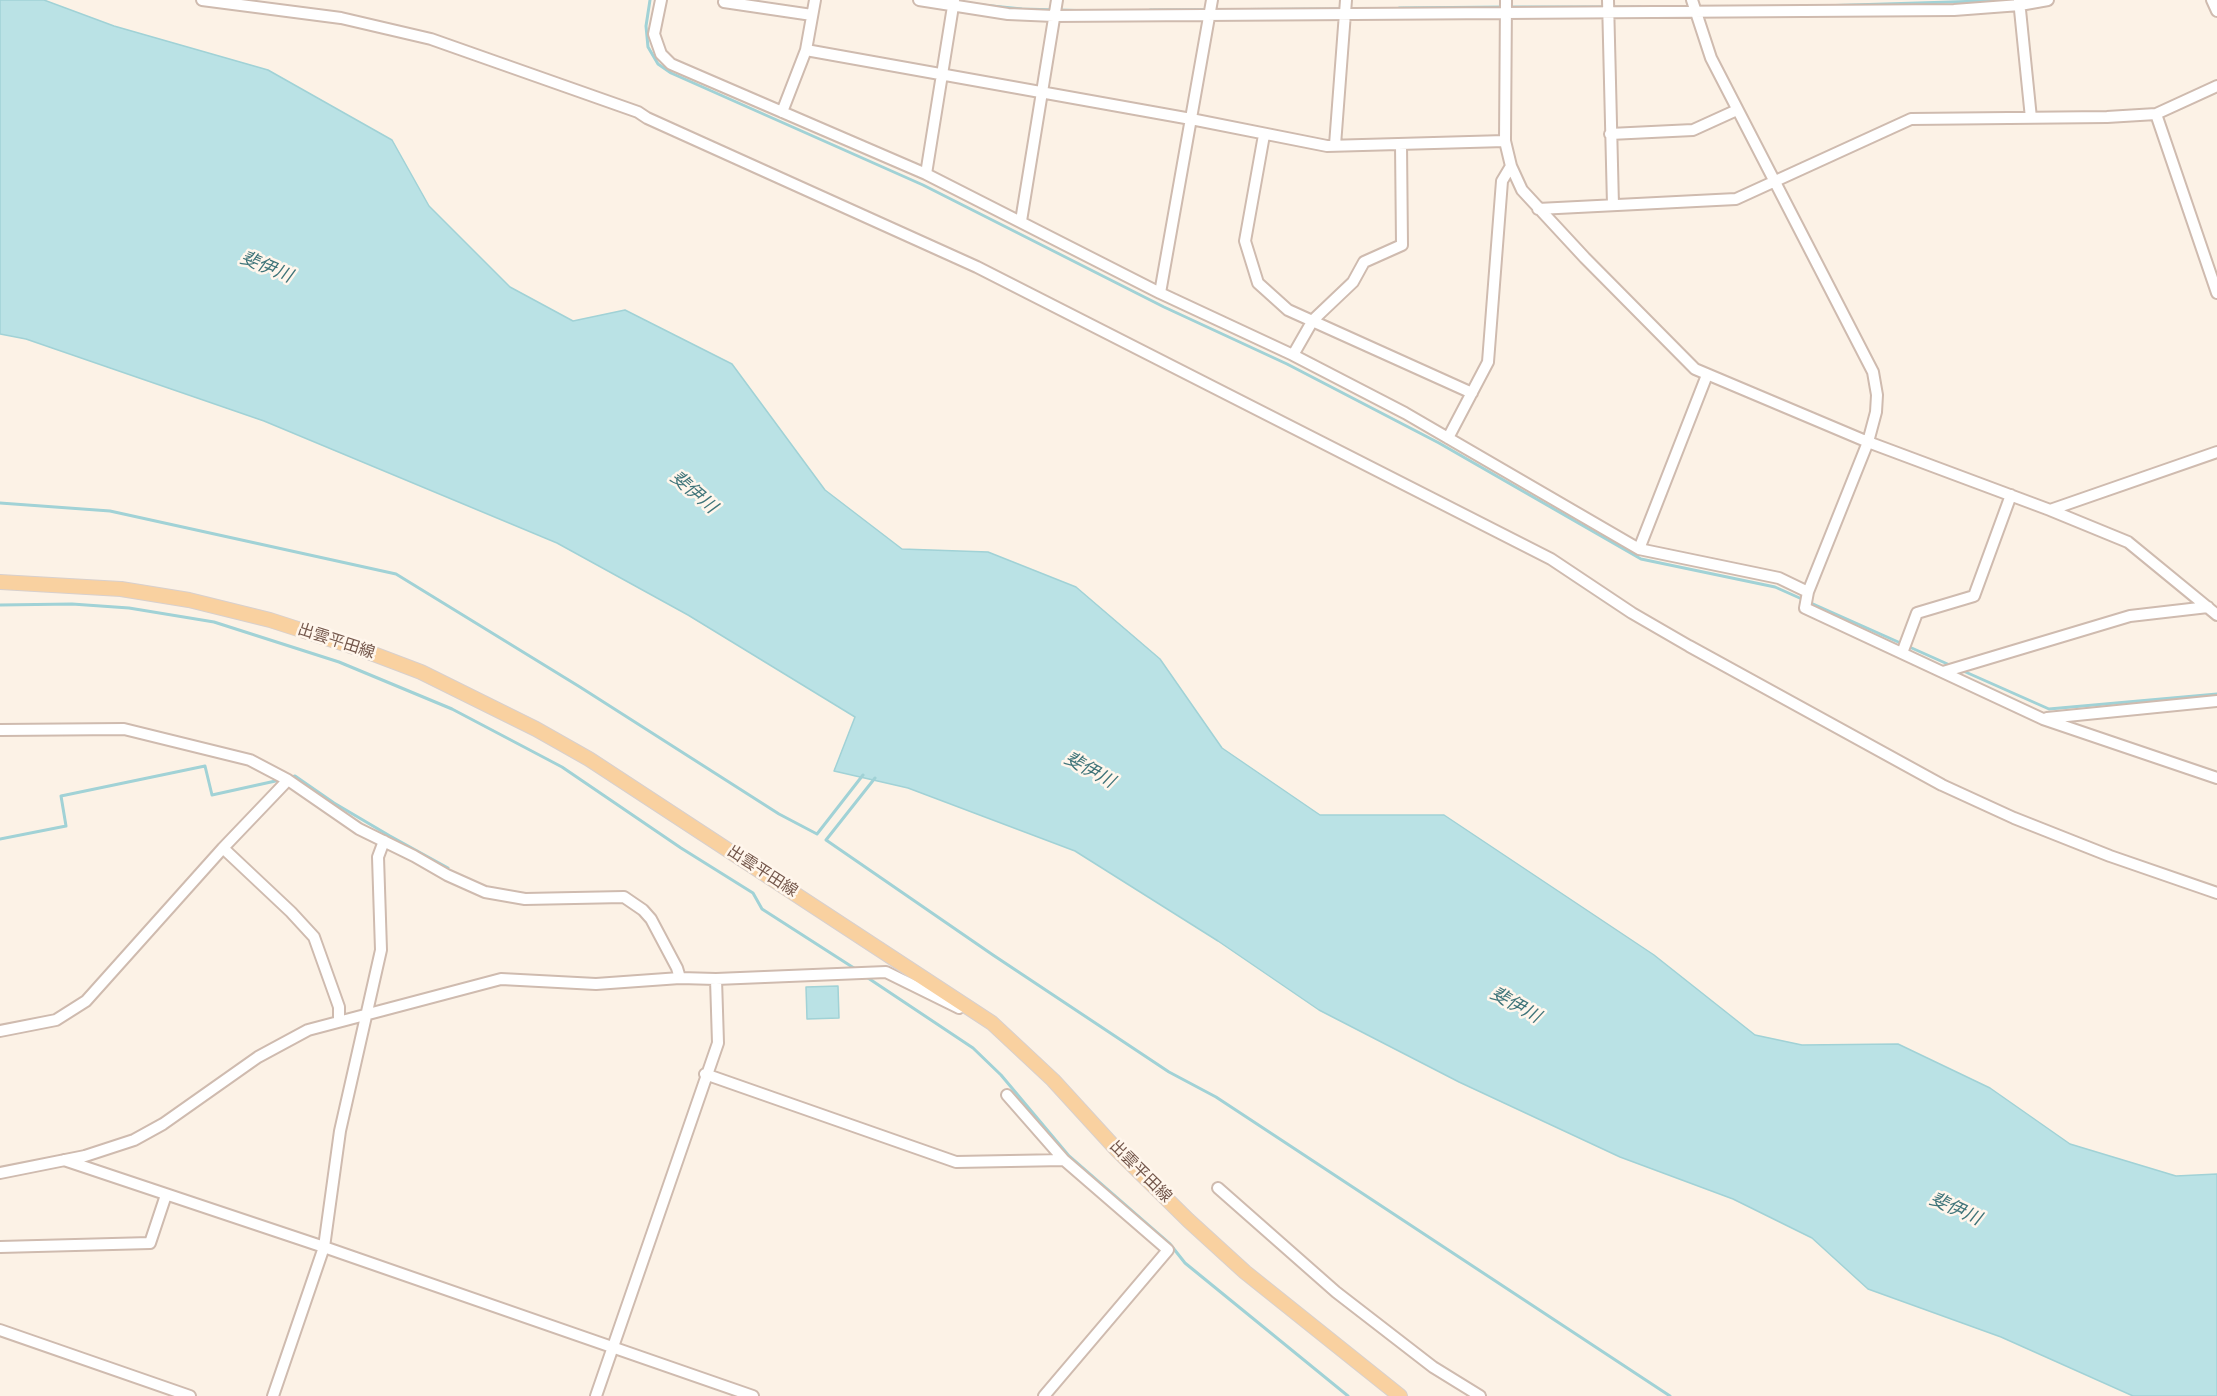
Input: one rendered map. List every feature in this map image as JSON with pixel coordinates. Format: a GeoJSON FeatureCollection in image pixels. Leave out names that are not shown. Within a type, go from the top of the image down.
{"type":"FeatureCollection","features":[{"type":"Feature","properties":{"kind":"main road","name":"出雲平田線"},"geometry":{"type":"LineString","coordinates":[[0,582],[120,589],[189,600],[270,620],[363,650],[421,672],[537,729],[589,759],[992,1023],[1053,1080],[1188,1220],[1245,1272],[1400,1396]]}},
{"type":"Feature","properties":{"kind":"street"},"geometry":{"type":"LineString","coordinates":[[202,0],[341,18],[431,39],[638,112],[977,267],[1551,559],[1632,613],[1689,646],[1942,785],[2013,818],[2110,856],[2217,893]]}},
{"type":"Feature","properties":{"kind":"street"},"geometry":{"type":"LineString","coordinates":[[661,0],[654,34],[661,54],[671,64],[926,174],[1160,293],[1293,355],[1405,413],[1639,549],[1779,578],[1808,592]]}},
{"type":"Feature","properties":{"kind":"street"},"geometry":{"type":"LineString","coordinates":[[725,0],[724,2],[812,15]]}},
{"type":"Feature","properties":{"kind":"street"},"geometry":{"type":"LineString","coordinates":[[782,112],[806,50],[815,0]]}},
{"type":"Feature","properties":{"kind":"street"},"geometry":{"type":"LineString","coordinates":[[919,0],[953,3],[1008,14],[1054,16],[1608,12],[1662,5],[1953,5],[2048,0]]}},
{"type":"Feature","properties":{"kind":"street"},"geometry":{"type":"LineString","coordinates":[[1021,221],[1057,0]]}},
{"type":"Feature","properties":{"kind":"street"},"geometry":{"type":"LineString","coordinates":[[1160,293],[1212,0]]}},
{"type":"Feature","properties":{"kind":"street"},"geometry":{"type":"LineString","coordinates":[[1335,146],[1346,0]]}},
{"type":"Feature","properties":{"kind":"street"},"geometry":{"type":"LineString","coordinates":[[1506,0],[1505,141],[1511,166],[1522,190],[1695,369],[1868,442],[2011,495],[2128,542],[2217,615]]}},
{"type":"Feature","properties":{"kind":"street"},"geometry":{"type":"LineString","coordinates":[[1608,0],[1613,205]]}},
{"type":"Feature","properties":{"kind":"street"},"geometry":{"type":"LineString","coordinates":[[2212,0],[2217,11]]}},
{"type":"Feature","properties":{"kind":"street"},"geometry":{"type":"LineString","coordinates":[[926,174],[953,3]]}},
{"type":"Feature","properties":{"kind":"street"},"geometry":{"type":"LineString","coordinates":[[2019,3],[2031,118]]}},
{"type":"Feature","properties":{"kind":"street"},"geometry":{"type":"LineString","coordinates":[[1694,5],[1711,58],[1873,372],[1876,403],[1868,442],[1808,592],[1805,608],[2043,719],[2217,778]]}},
{"type":"Feature","properties":{"kind":"street"},"geometry":{"type":"LineString","coordinates":[[806,50],[1191,119],[1327,146],[1505,141]]}},
{"type":"Feature","properties":{"kind":"street"},"geometry":{"type":"LineString","coordinates":[[1538,209],[1736,199],[1911,119],[2107,117],[2156,114],[2217,86]]}},
{"type":"Feature","properties":{"kind":"street"},"geometry":{"type":"LineString","coordinates":[[1610,134],[1693,130],[1737,110]]}},
{"type":"Feature","properties":{"kind":"street"},"geometry":{"type":"LineString","coordinates":[[2156,114],[2217,293]]}},
{"type":"Feature","properties":{"kind":"street"},"geometry":{"type":"LineString","coordinates":[[1264,135],[1245,241],[1258,283],[1288,310],[1472,393]]}},
{"type":"Feature","properties":{"kind":"street"},"geometry":{"type":"LineString","coordinates":[[1293,355],[1313,320],[1353,282],[1364,262],[1402,245],[1401,144]]}},
{"type":"Feature","properties":{"kind":"street"},"geometry":{"type":"LineString","coordinates":[[1448,438],[1488,362],[1502,181],[1511,166]]}},
{"type":"Feature","properties":{"kind":"street"},"geometry":{"type":"LineString","coordinates":[[1639,549],[1707,375]]}},
{"type":"Feature","properties":{"kind":"street"},"geometry":{"type":"LineString","coordinates":[[2050,510],[2217,452]]}},
{"type":"Feature","properties":{"kind":"street"},"geometry":{"type":"LineString","coordinates":[[1902,653],[1917,613],[1974,596],[2011,495]]}},
{"type":"Feature","properties":{"kind":"street"},"geometry":{"type":"LineString","coordinates":[[1943,672],[2130,616],[2208,608]]}},
{"type":"Feature","properties":{"kind":"street"},"geometry":{"type":"LineString","coordinates":[[2043,719],[2217,702]]}},
{"type":"Feature","properties":{"kind":"street"},"geometry":{"type":"LineString","coordinates":[[0,730],[124,729],[250,760],[288,780],[360,829],[447,875],[485,892],[525,899],[624,897],[643,910],[651,919],[680,978]]}},
{"type":"Feature","properties":{"kind":"street"},"geometry":{"type":"LineString","coordinates":[[0,1031],[56,1020],[86,1001],[223,848],[288,780]]}},
{"type":"Feature","properties":{"kind":"street"},"geometry":{"type":"LineString","coordinates":[[273,1396],[324,1247],[340,1131],[381,950],[378,857],[384,841]]}},
{"type":"Feature","properties":{"kind":"street"},"geometry":{"type":"LineString","coordinates":[[223,848],[314,937],[339,1007],[339,1021]]}},
{"type":"Feature","properties":{"kind":"street"},"geometry":{"type":"LineString","coordinates":[[0,1173],[85,1156],[134,1140],[163,1124],[258,1057],[308,1030],[501,979],[596,984],[680,978],[716,979],[886,972],[979,1020],[992,1023]]}},
{"type":"Feature","properties":{"kind":"street"},"geometry":{"type":"LineString","coordinates":[[596,1396],[705,1074],[718,1043],[716,979]]}},
{"type":"Feature","properties":{"kind":"street"},"geometry":{"type":"LineString","coordinates":[[705,1074],[956,1162],[1064,1160]]}},
{"type":"Feature","properties":{"kind":"street"},"geometry":{"type":"LineString","coordinates":[[1007,1095],[1064,1160],[1168,1250],[1044,1396]]}},
{"type":"Feature","properties":{"kind":"street"},"geometry":{"type":"LineString","coordinates":[[63,1160],[324,1247],[612,1349],[753,1396]]}},
{"type":"Feature","properties":{"kind":"street"},"geometry":{"type":"LineString","coordinates":[[1218,1188],[1336,1292],[1433,1366],[1480,1396]]}},
{"type":"Feature","properties":{"kind":"street"},"geometry":{"type":"LineString","coordinates":[[0,1247],[150,1243],[166,1195]]}},
{"type":"Feature","properties":{"kind":"street"},"geometry":{"type":"LineString","coordinates":[[0,1330],[190,1396]]}},
{"type":"Feature","properties":{"kind":"water","name":"斐伊川"},"geometry":{"type":"Polygon","coordinates":[[[0,0],[44,0],[114,26],[268,70],[392,140],[429,206],[510,287],[573,321],[625,310],[732,364],[825,490],[902,549],[988,552],[1076,587],[1160,659],[1222,748],[1320,815],[1444,815],[1654,955],[1755,1035],[1802,1045],[1898,1044],[1990,1088],[2070,1144],[2176,1176],[2217,1174],[2217,1396],[2133,1396],[2001,1337],[1868,1289],[1812,1238],[1733,1199],[1620,1157],[1459,1082],[1319,1010],[1218,941],[1075,851],[908,788],[834,771],[855,717],[688,615],[557,543],[264,421],[26,339],[0,334],[0,0]]]}},
{"type":"Feature","properties":{"kind":"water"},"geometry":{"type":"Polygon","coordinates":[[[838,986],[839,1018],[807,1019],[806,987],[838,986]]]}},
{"type":"Feature","properties":{"kind":"waterway"},"geometry":{"type":"LineString","coordinates":[[650,0],[646,26],[648,47],[658,64],[671,73],[923,185],[1164,307],[1287,364],[1439,443],[1641,559],[1775,587],[1952,666]]}},
{"type":"Feature","properties":{"kind":"waterway"},"geometry":{"type":"LineString","coordinates":[[1819,6],[2016,0]]}},
{"type":"Feature","properties":{"kind":"waterway"},"geometry":{"type":"LineString","coordinates":[[982,5],[1022,9],[1095,11]]}},
{"type":"Feature","properties":{"kind":"waterway"},"geometry":{"type":"LineString","coordinates":[[1399,8],[1503,7]]}},
{"type":"Feature","properties":{"kind":"waterway"},"geometry":{"type":"LineString","coordinates":[[1510,7],[1605,7]]}},
{"type":"Feature","properties":{"kind":"waterway"},"geometry":{"type":"LineString","coordinates":[[1612,7],[1641,7]]}},
{"type":"Feature","properties":{"kind":"waterway"},"geometry":{"type":"LineString","coordinates":[[1150,10],[1341,9]]}},
{"type":"Feature","properties":{"kind":"waterway"},"geometry":{"type":"LineString","coordinates":[[0,503],[110,511],[396,574],[580,687],[779,814],[817,834],[863,775]]}},
{"type":"Feature","properties":{"kind":"waterway"},"geometry":{"type":"LineString","coordinates":[[0,605],[72,604],[129,608],[214,622],[339,662],[452,709],[562,767],[681,848],[753,893],[762,909],[857,970]]}},
{"type":"Feature","properties":{"kind":"waterway"},"geometry":{"type":"LineString","coordinates":[[1961,670],[2049,709],[2217,694]]}},
{"type":"Feature","properties":{"kind":"waterway"},"geometry":{"type":"LineString","coordinates":[[0,839],[66,826],[61,796],[205,766],[212,795],[280,780]]}},
{"type":"Feature","properties":{"kind":"waterway"},"geometry":{"type":"LineString","coordinates":[[289,778],[295,776],[334,803],[448,868]]}},
{"type":"Feature","properties":{"kind":"waterway"},"geometry":{"type":"LineString","coordinates":[[875,778],[826,840],[1169,1072],[1216,1097],[1670,1396]]}},
{"type":"Feature","properties":{"kind":"waterway"},"geometry":{"type":"LineString","coordinates":[[865,976],[973,1048],[1001,1075],[1069,1156],[1170,1244],[1185,1263],[1348,1396]]}}]}
